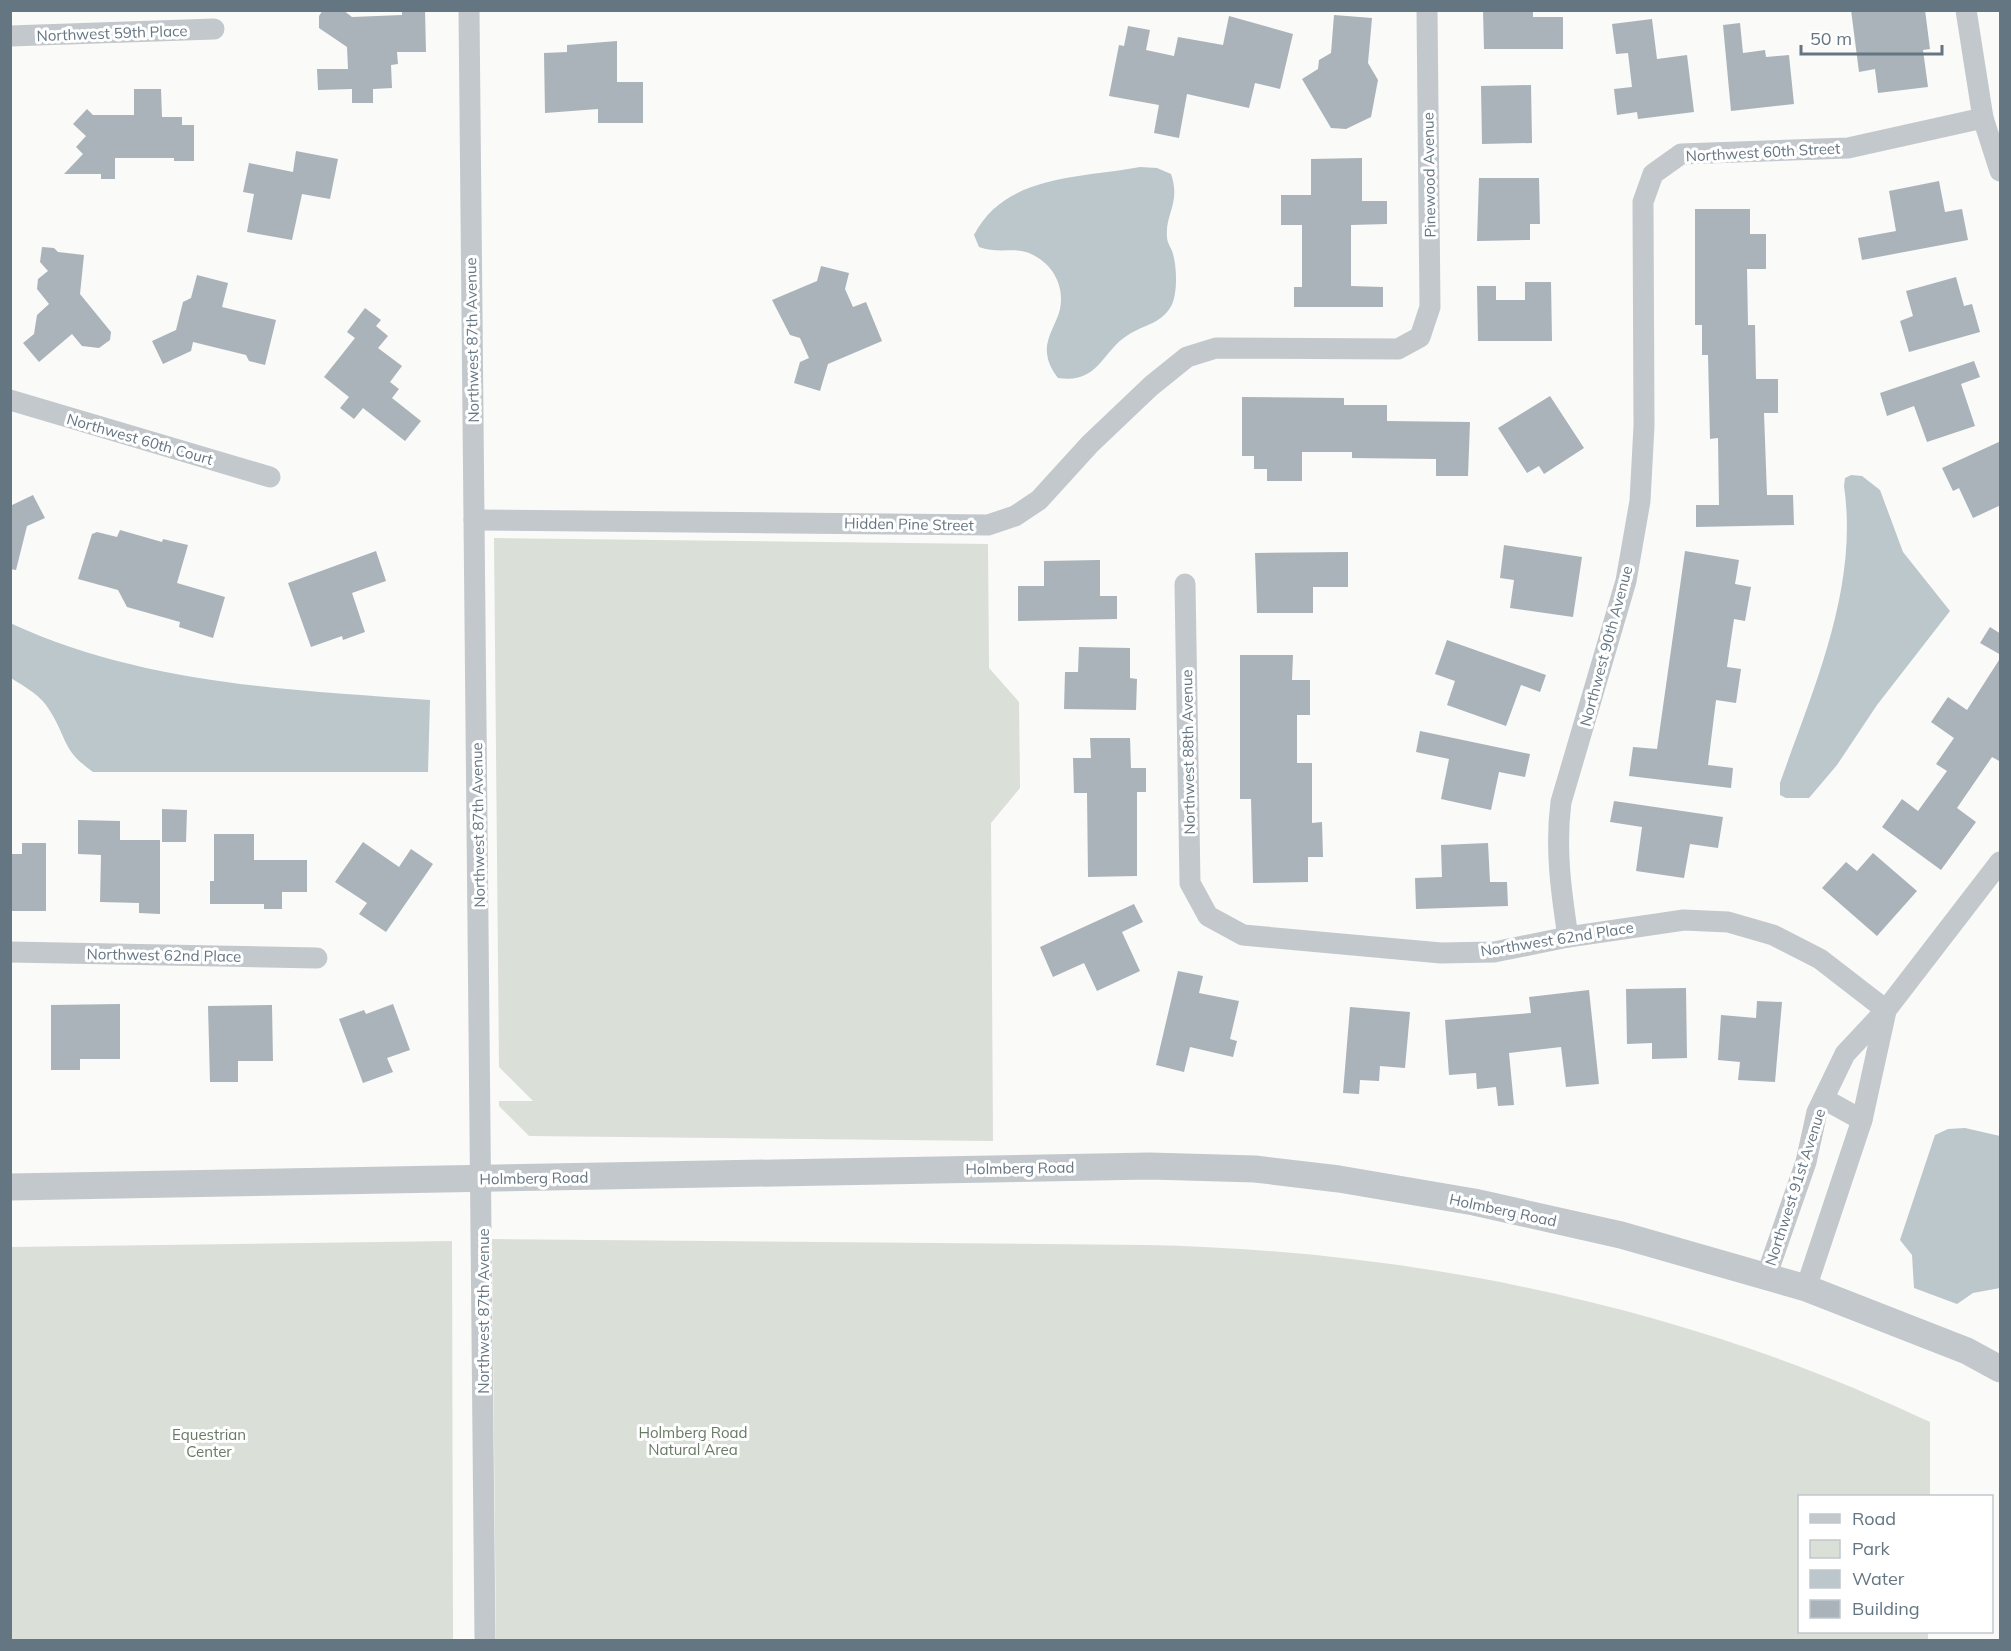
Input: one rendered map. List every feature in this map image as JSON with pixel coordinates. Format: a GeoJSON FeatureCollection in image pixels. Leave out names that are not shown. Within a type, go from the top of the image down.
{"type":"FeatureCollection","features":[{"type":"Feature","properties":{"kind":"street","name":"Northwest 87th Avenue"},"geometry":{"type":"LineString","coordinates":[[469,10],[485,1641]]}},
{"type":"Feature","properties":{"kind":"street","name":"Pinewood Avenue"},"geometry":{"type":"LineString","coordinates":[[1420,338],[1430,308],[1427,10]]}},
{"type":"Feature","properties":{"kind":"street"},"geometry":{"type":"LineString","coordinates":[[1966,10],[1983,118],[2001,171]]}},
{"type":"Feature","properties":{"kind":"street","name":"Northwest 59th Place"},"geometry":{"type":"LineString","coordinates":[[10,36],[214,29]]}},
{"type":"Feature","properties":{"kind":"street","name":"Northwest 60th Street"},"geometry":{"type":"LineString","coordinates":[[1653,174],[1681,154],[1848,148],[1983,118]]}},
{"type":"Feature","properties":{"kind":"street","name":"Northwest 90th Avenue"},"geometry":{"type":"LineString","coordinates":[[1568,937],[1558,871],[1557,836],[1562,802],[1626,581],[1640,501],[1644,426],[1643,202],[1653,174]]}},
{"type":"Feature","properties":{"kind":"street","name":"Hidden Pine Street"},"geometry":{"type":"LineString","coordinates":[[474,520],[988,525],[1015,516],[1039,500],[1128,407],[1187,357],[1216,348],[1398,349],[1420,338]]}},
{"type":"Feature","properties":{"kind":"street","name":"Northwest 60th Court"},"geometry":{"type":"LineString","coordinates":[[10,400],[270,477]]}},
{"type":"Feature","properties":{"kind":"street","name":"Northwest 88th Avenue"},"geometry":{"type":"LineString","coordinates":[[1185,584],[1190,883],[1208,916]]}},
{"type":"Feature","properties":{"kind":"street","name":"Northwest 91st Avenue"},"geometry":{"type":"LineString","coordinates":[[1766,1277],[1806,1162],[1817,1112],[1845,1054],[1886,1010],[2001,862]]}},
{"type":"Feature","properties":{"kind":"street","name":"Northwest 62nd Place"},"geometry":{"type":"LineString","coordinates":[[1208,916],[1243,935],[1441,953],[1494,952],[1568,937],[1684,920],[1728,922],[1773,935],[1820,959],[1886,1010]]}},
{"type":"Feature","properties":{"kind":"street","name":"Northwest 62nd Place"},"geometry":{"type":"LineString","coordinates":[[10,952],[317,958]]}},
{"type":"Feature","properties":{"kind":"street","name":"Northwest 91st Avenue"},"geometry":{"type":"LineString","coordinates":[[1806,1288],[1862,1120],[1886,1010]]}},
{"type":"Feature","properties":{"kind":"street"},"geometry":{"type":"LineString","coordinates":[[1824,1099],[1862,1120]]}},
{"type":"Feature","properties":{"kind":"street","name":"Holmberg Road"},"geometry":{"type":"LineString","coordinates":[[10,1187],[1150,1166],[1255,1169],[1339,1179],[1474,1202],[1621,1235],[1806,1288],[1967,1351],[2001,1369]]}},
{"type":"Feature","properties":{"kind":"green space"},"geometry":{"type":"Polygon","coordinates":[[[494,538],[988,544],[989,668],[1019,702],[1020,788],[991,823],[993,1141],[529,1136],[499,1106],[499,1101],[533,1101],[499,1067],[494,538]]]}},
{"type":"Feature","properties":{"kind":"green space","name":"Holmberg Road Natural Area"},"geometry":{"type":"Polygon","coordinates":[[[492,1239],[1145,1245],[1246,1249],[1347,1258],[1447,1273],[1547,1292],[1645,1316],[1742,1346],[1837,1381],[1930,1422],[1930,1495],[1798,1495],[1798,1633],[1928,1633],[1928,1640],[496,1640],[492,1239]]]}},
{"type":"Feature","properties":{"kind":"green space","name":"Equestrian Center"},"geometry":{"type":"Polygon","coordinates":[[[452,1241],[453,1640],[11,1640],[11,1247],[452,1241]]]}},
{"type":"Feature","properties":{"kind":"water"},"geometry":{"type":"Polygon","coordinates":[[[1140,167],[1157,168],[1171,174],[1174,184],[1174,200],[1167,229],[1167,239],[1173,254],[1176,274],[1173,303],[1161,318],[1119,342],[1091,372],[1072,379],[1058,378],[1048,360],[1047,353],[1049,336],[1060,309],[1061,300],[1055,275],[1044,262],[1024,251],[992,250],[979,247],[974,235],[988,215],[1005,200],[1025,190],[1070,177],[1140,167]]]}},
{"type":"Feature","properties":{"kind":"water"},"geometry":{"type":"Polygon","coordinates":[[[1851,475],[1862,476],[1880,490],[1903,552],[1950,611],[1877,705],[1837,765],[1809,798],[1786,798],[1780,795],[1780,783],[1819,675],[1839,600],[1845,562],[1847,524],[1844,486],[1845,478],[1851,475]]]}},
{"type":"Feature","properties":{"kind":"water"},"geometry":{"type":"Polygon","coordinates":[[[10,623],[60,643],[163,672],[270,687],[430,700],[428,772],[93,772],[71,751],[47,706],[33,692],[11,678],[10,623]]]}},
{"type":"Feature","properties":{"kind":"water"},"geometry":{"type":"Polygon","coordinates":[[[1965,1128],[2000,1136],[2000,1288],[1973,1293],[1957,1304],[1914,1288],[1912,1255],[1900,1240],[1935,1135],[1948,1129],[1965,1128]]]}},
{"type":"Feature","properties":{"kind":"building"},"geometry":{"type":"Polygon","coordinates":[[[323,10],[343,10],[352,17],[402,15],[402,10],[425,10],[426,52],[397,52],[398,64],[391,65],[392,88],[373,89],[373,103],[352,103],[352,89],[318,90],[317,69],[348,69],[347,47],[319,28],[319,16],[323,10]]]}},
{"type":"Feature","properties":{"kind":"building"},"geometry":{"type":"Polygon","coordinates":[[[1483,10],[1533,10],[1533,17],[1563,17],[1563,49],[1484,49],[1483,10]]]}},
{"type":"Feature","properties":{"kind":"building"},"geometry":{"type":"Polygon","coordinates":[[[1851,10],[1925,10],[1930,49],[1923,50],[1928,87],[1878,93],[1875,69],[1859,72],[1851,10]]]}},
{"type":"Feature","properties":{"kind":"building"},"geometry":{"type":"Polygon","coordinates":[[[1334,15],[1372,18],[1368,63],[1378,80],[1371,117],[1346,129],[1331,128],[1302,79],[1318,69],[1319,60],[1331,53],[1334,15]]]}},
{"type":"Feature","properties":{"kind":"building"},"geometry":{"type":"Polygon","coordinates":[[[1229,16],[1293,34],[1280,89],[1255,83],[1249,108],[1187,94],[1179,138],[1154,133],[1159,105],[1109,96],[1119,45],[1124,46],[1128,26],[1150,30],[1146,50],[1174,56],[1178,37],[1223,45],[1229,16]]]}},
{"type":"Feature","properties":{"kind":"building"},"geometry":{"type":"Polygon","coordinates":[[[1652,19],[1657,59],[1687,55],[1694,112],[1638,119],[1637,112],[1617,115],[1614,89],[1632,87],[1628,53],[1616,54],[1612,24],[1652,19]]]}},
{"type":"Feature","properties":{"kind":"building"},"geometry":{"type":"Polygon","coordinates":[[[1740,23],[1743,53],[1765,50],[1766,57],[1789,55],[1794,104],[1731,111],[1723,25],[1740,23]]]}},
{"type":"Feature","properties":{"kind":"building"},"geometry":{"type":"Polygon","coordinates":[[[617,41],[617,82],[643,82],[643,123],[598,123],[598,109],[545,113],[544,53],[567,52],[567,45],[617,41]]]}},
{"type":"Feature","properties":{"kind":"building"},"geometry":{"type":"Polygon","coordinates":[[[1531,85],[1532,143],[1482,144],[1481,86],[1531,85]]]}},
{"type":"Feature","properties":{"kind":"building"},"geometry":{"type":"Polygon","coordinates":[[[134,89],[161,89],[162,117],[182,117],[182,125],[194,125],[194,161],[174,161],[174,158],[115,158],[115,179],[101,179],[101,174],[64,174],[83,154],[76,147],[86,136],[73,124],[87,109],[93,115],[134,115],[134,89]]]}},
{"type":"Feature","properties":{"kind":"building"},"geometry":{"type":"Polygon","coordinates":[[[296,151],[338,159],[330,199],[302,194],[292,240],[247,232],[254,194],[243,192],[249,163],[293,172],[296,151]]]}},
{"type":"Feature","properties":{"kind":"building"},"geometry":{"type":"Polygon","coordinates":[[[1362,158],[1362,201],[1387,201],[1387,224],[1351,225],[1351,286],[1383,287],[1383,307],[1294,307],[1294,287],[1302,287],[1302,225],[1281,225],[1281,195],[1311,195],[1311,159],[1362,158]]]}},
{"type":"Feature","properties":{"kind":"building"},"geometry":{"type":"Polygon","coordinates":[[[1479,178],[1539,178],[1540,224],[1530,224],[1530,240],[1477,241],[1479,178]]]}},
{"type":"Feature","properties":{"kind":"building"},"geometry":{"type":"Polygon","coordinates":[[[1939,181],[1945,212],[1962,209],[1968,240],[1862,260],[1858,238],[1896,231],[1889,191],[1939,181]]]}},
{"type":"Feature","properties":{"kind":"building"},"geometry":{"type":"Polygon","coordinates":[[[1695,209],[1750,209],[1750,234],[1766,234],[1766,269],[1747,269],[1748,325],[1755,325],[1756,379],[1778,379],[1778,413],[1764,413],[1767,495],[1793,495],[1794,525],[1696,527],[1696,505],[1719,505],[1718,438],[1710,439],[1708,355],[1702,355],[1702,325],[1695,325],[1695,209]]]}},
{"type":"Feature","properties":{"kind":"building"},"geometry":{"type":"Polygon","coordinates":[[[42,247],[54,248],[58,252],[84,255],[80,294],[111,332],[110,340],[99,348],[82,346],[72,334],[39,362],[23,343],[34,334],[37,315],[49,304],[37,289],[38,279],[48,271],[40,262],[42,247]]]}},
{"type":"Feature","properties":{"kind":"building"},"geometry":{"type":"Polygon","coordinates":[[[821,266],[849,273],[845,289],[853,307],[866,302],[882,341],[828,364],[820,391],[794,383],[800,362],[809,358],[800,338],[790,335],[772,300],[817,281],[821,266]]]}},
{"type":"Feature","properties":{"kind":"building"},"geometry":{"type":"Polygon","coordinates":[[[197,275],[228,283],[222,307],[276,320],[265,365],[249,361],[246,355],[193,342],[191,351],[163,364],[152,341],[176,330],[183,302],[191,298],[197,275]]]}},
{"type":"Feature","properties":{"kind":"building"},"geometry":{"type":"Polygon","coordinates":[[[1956,277],[1964,306],[1972,304],[1980,332],[1909,352],[1900,321],[1913,316],[1906,291],[1956,277]]]}},
{"type":"Feature","properties":{"kind":"building"},"geometry":{"type":"Polygon","coordinates":[[[1525,282],[1551,282],[1552,341],[1478,341],[1477,286],[1496,286],[1496,300],[1525,300],[1525,282]]]}},
{"type":"Feature","properties":{"kind":"building"},"geometry":{"type":"Polygon","coordinates":[[[365,308],[381,320],[376,326],[388,336],[378,348],[402,366],[390,382],[399,389],[392,398],[421,421],[405,441],[363,408],[354,419],[340,408],[349,397],[324,377],[355,338],[347,332],[365,308]]]}},
{"type":"Feature","properties":{"kind":"building"},"geometry":{"type":"Polygon","coordinates":[[[1974,361],[1980,377],[1961,384],[1975,426],[1927,442],[1914,406],[1887,416],[1880,393],[1974,361]]]}},
{"type":"Feature","properties":{"kind":"building"},"geometry":{"type":"Polygon","coordinates":[[[1550,396],[1584,448],[1544,474],[1539,466],[1527,473],[1498,428],[1550,396]]]}},
{"type":"Feature","properties":{"kind":"building"},"geometry":{"type":"Polygon","coordinates":[[[1242,397],[1344,398],[1344,405],[1387,405],[1387,421],[1470,422],[1468,476],[1436,476],[1436,459],[1352,458],[1352,452],[1302,452],[1302,481],[1267,481],[1267,469],[1254,469],[1254,456],[1242,456],[1242,397]]]}},
{"type":"Feature","properties":{"kind":"building"},"geometry":{"type":"Polygon","coordinates":[[[2001,441],[2001,505],[1973,518],[1959,488],[1953,491],[1942,468],[2001,441]]]}},
{"type":"Feature","properties":{"kind":"building"},"geometry":{"type":"Polygon","coordinates":[[[33,495],[45,518],[27,526],[16,570],[10,569],[10,506],[33,495]]]}},
{"type":"Feature","properties":{"kind":"building"},"geometry":{"type":"Polygon","coordinates":[[[120,530],[162,542],[163,539],[188,545],[177,583],[225,597],[213,638],[179,627],[180,622],[127,607],[118,590],[78,579],[92,534],[97,532],[117,537],[120,530]]]}},
{"type":"Feature","properties":{"kind":"building"},"geometry":{"type":"Polygon","coordinates":[[[1504,545],[1582,557],[1573,617],[1510,608],[1514,580],[1500,578],[1504,545]]]}},
{"type":"Feature","properties":{"kind":"building"},"geometry":{"type":"Polygon","coordinates":[[[376,551],[386,581],[352,593],[365,632],[343,640],[342,636],[311,647],[288,583],[376,551]]]}},
{"type":"Feature","properties":{"kind":"building"},"geometry":{"type":"Polygon","coordinates":[[[1685,551],[1739,560],[1735,584],[1751,587],[1745,621],[1734,619],[1727,667],[1741,669],[1736,703],[1716,700],[1708,765],[1733,768],[1731,788],[1629,776],[1633,747],[1657,749],[1685,551]]]}},
{"type":"Feature","properties":{"kind":"building"},"geometry":{"type":"Polygon","coordinates":[[[1348,552],[1348,587],[1313,587],[1313,613],[1257,613],[1255,553],[1348,552]]]}},
{"type":"Feature","properties":{"kind":"building"},"geometry":{"type":"Polygon","coordinates":[[[1100,560],[1100,596],[1117,596],[1117,619],[1018,621],[1018,586],[1044,586],[1044,561],[1100,560]]]}},
{"type":"Feature","properties":{"kind":"building"},"geometry":{"type":"Polygon","coordinates":[[[1990,627],[2001,634],[2001,655],[1980,643],[1990,627]]]}},
{"type":"Feature","properties":{"kind":"building"},"geometry":{"type":"Polygon","coordinates":[[[1447,640],[1546,675],[1540,692],[1521,685],[1506,726],[1447,705],[1455,681],[1435,674],[1447,640]]]}},
{"type":"Feature","properties":{"kind":"building"},"geometry":{"type":"Polygon","coordinates":[[[1079,647],[1130,648],[1130,678],[1137,679],[1136,710],[1064,709],[1065,672],[1078,672],[1079,647]]]}},
{"type":"Feature","properties":{"kind":"building"},"geometry":{"type":"Polygon","coordinates":[[[1240,655],[1293,655],[1292,680],[1310,680],[1310,715],[1297,715],[1297,763],[1312,763],[1312,823],[1322,822],[1323,857],[1308,857],[1308,882],[1253,883],[1251,799],[1240,799],[1240,655]]]}},
{"type":"Feature","properties":{"kind":"building"},"geometry":{"type":"Polygon","coordinates":[[[2001,657],[2001,762],[1992,757],[1957,808],[1976,822],[1941,870],[1882,827],[1902,799],[1918,811],[1947,771],[1936,764],[1954,738],[1931,722],[1948,697],[1967,710],[2001,657]]]}},
{"type":"Feature","properties":{"kind":"building"},"geometry":{"type":"Polygon","coordinates":[[[1420,731],[1530,754],[1525,777],[1499,772],[1491,810],[1441,799],[1449,759],[1416,752],[1420,731]]]}},
{"type":"Feature","properties":{"kind":"building"},"geometry":{"type":"Polygon","coordinates":[[[1090,738],[1130,738],[1131,768],[1146,768],[1146,792],[1137,792],[1137,876],[1088,877],[1087,793],[1074,793],[1073,758],[1091,758],[1090,738]]]}},
{"type":"Feature","properties":{"kind":"building"},"geometry":{"type":"Polygon","coordinates":[[[1614,801],[1723,817],[1718,848],[1690,844],[1684,878],[1636,871],[1642,827],[1610,822],[1614,801]]]}},
{"type":"Feature","properties":{"kind":"building"},"geometry":{"type":"Polygon","coordinates":[[[162,809],[187,810],[186,842],[162,842],[162,809]]]}},
{"type":"Feature","properties":{"kind":"building"},"geometry":{"type":"Polygon","coordinates":[[[78,820],[120,821],[120,840],[160,840],[160,914],[139,913],[139,903],[100,902],[101,855],[78,854],[78,820]]]}},
{"type":"Feature","properties":{"kind":"building"},"geometry":{"type":"Polygon","coordinates":[[[214,834],[254,834],[254,860],[307,860],[307,892],[282,892],[282,909],[264,909],[264,904],[210,904],[210,881],[214,881],[214,834]]]}},
{"type":"Feature","properties":{"kind":"building"},"geometry":{"type":"Polygon","coordinates":[[[363,842],[399,867],[411,849],[433,864],[386,932],[359,914],[367,903],[335,882],[363,842]]]}},
{"type":"Feature","properties":{"kind":"building"},"geometry":{"type":"Polygon","coordinates":[[[22,843],[46,843],[46,911],[10,911],[10,854],[22,854],[22,843]]]}},
{"type":"Feature","properties":{"kind":"building"},"geometry":{"type":"Polygon","coordinates":[[[1488,843],[1490,882],[1507,882],[1508,906],[1416,909],[1415,878],[1442,877],[1441,845],[1488,843]]]}},
{"type":"Feature","properties":{"kind":"building"},"geometry":{"type":"Polygon","coordinates":[[[1873,853],[1917,891],[1877,936],[1822,888],[1846,862],[1857,871],[1873,853]]]}},
{"type":"Feature","properties":{"kind":"building"},"geometry":{"type":"Polygon","coordinates":[[[1134,904],[1143,922],[1122,932],[1140,971],[1097,991],[1084,963],[1053,977],[1040,947],[1134,904]]]}},
{"type":"Feature","properties":{"kind":"building"},"geometry":{"type":"Polygon","coordinates":[[[1178,971],[1203,976],[1199,993],[1239,1001],[1230,1039],[1237,1041],[1233,1057],[1190,1047],[1184,1072],[1156,1065],[1178,971]]]}},
{"type":"Feature","properties":{"kind":"building"},"geometry":{"type":"Polygon","coordinates":[[[1686,988],[1687,1058],[1652,1059],[1652,1043],[1627,1044],[1626,989],[1686,988]]]}},
{"type":"Feature","properties":{"kind":"building"},"geometry":{"type":"Polygon","coordinates":[[[1589,990],[1599,1084],[1566,1087],[1561,1047],[1509,1053],[1514,1105],[1498,1106],[1496,1087],[1477,1089],[1476,1073],[1449,1075],[1445,1020],[1531,1013],[1529,997],[1589,990]]]}},
{"type":"Feature","properties":{"kind":"building"},"geometry":{"type":"Polygon","coordinates":[[[1757,1001],[1782,1002],[1775,1082],[1738,1080],[1740,1062],[1718,1060],[1721,1015],[1756,1018],[1757,1001]]]}},
{"type":"Feature","properties":{"kind":"building"},"geometry":{"type":"Polygon","coordinates":[[[120,1004],[120,1059],[80,1059],[80,1070],[51,1070],[51,1005],[120,1004]]]}},
{"type":"Feature","properties":{"kind":"building"},"geometry":{"type":"Polygon","coordinates":[[[393,1004],[410,1050],[387,1058],[393,1072],[363,1083],[339,1019],[364,1010],[366,1014],[393,1004]]]}},
{"type":"Feature","properties":{"kind":"building"},"geometry":{"type":"Polygon","coordinates":[[[272,1005],[273,1061],[238,1061],[238,1082],[210,1082],[208,1006],[272,1005]]]}},
{"type":"Feature","properties":{"kind":"building"},"geometry":{"type":"Polygon","coordinates":[[[1350,1007],[1410,1012],[1405,1068],[1380,1066],[1379,1081],[1360,1080],[1359,1094],[1343,1093],[1350,1007]]]}}]}
